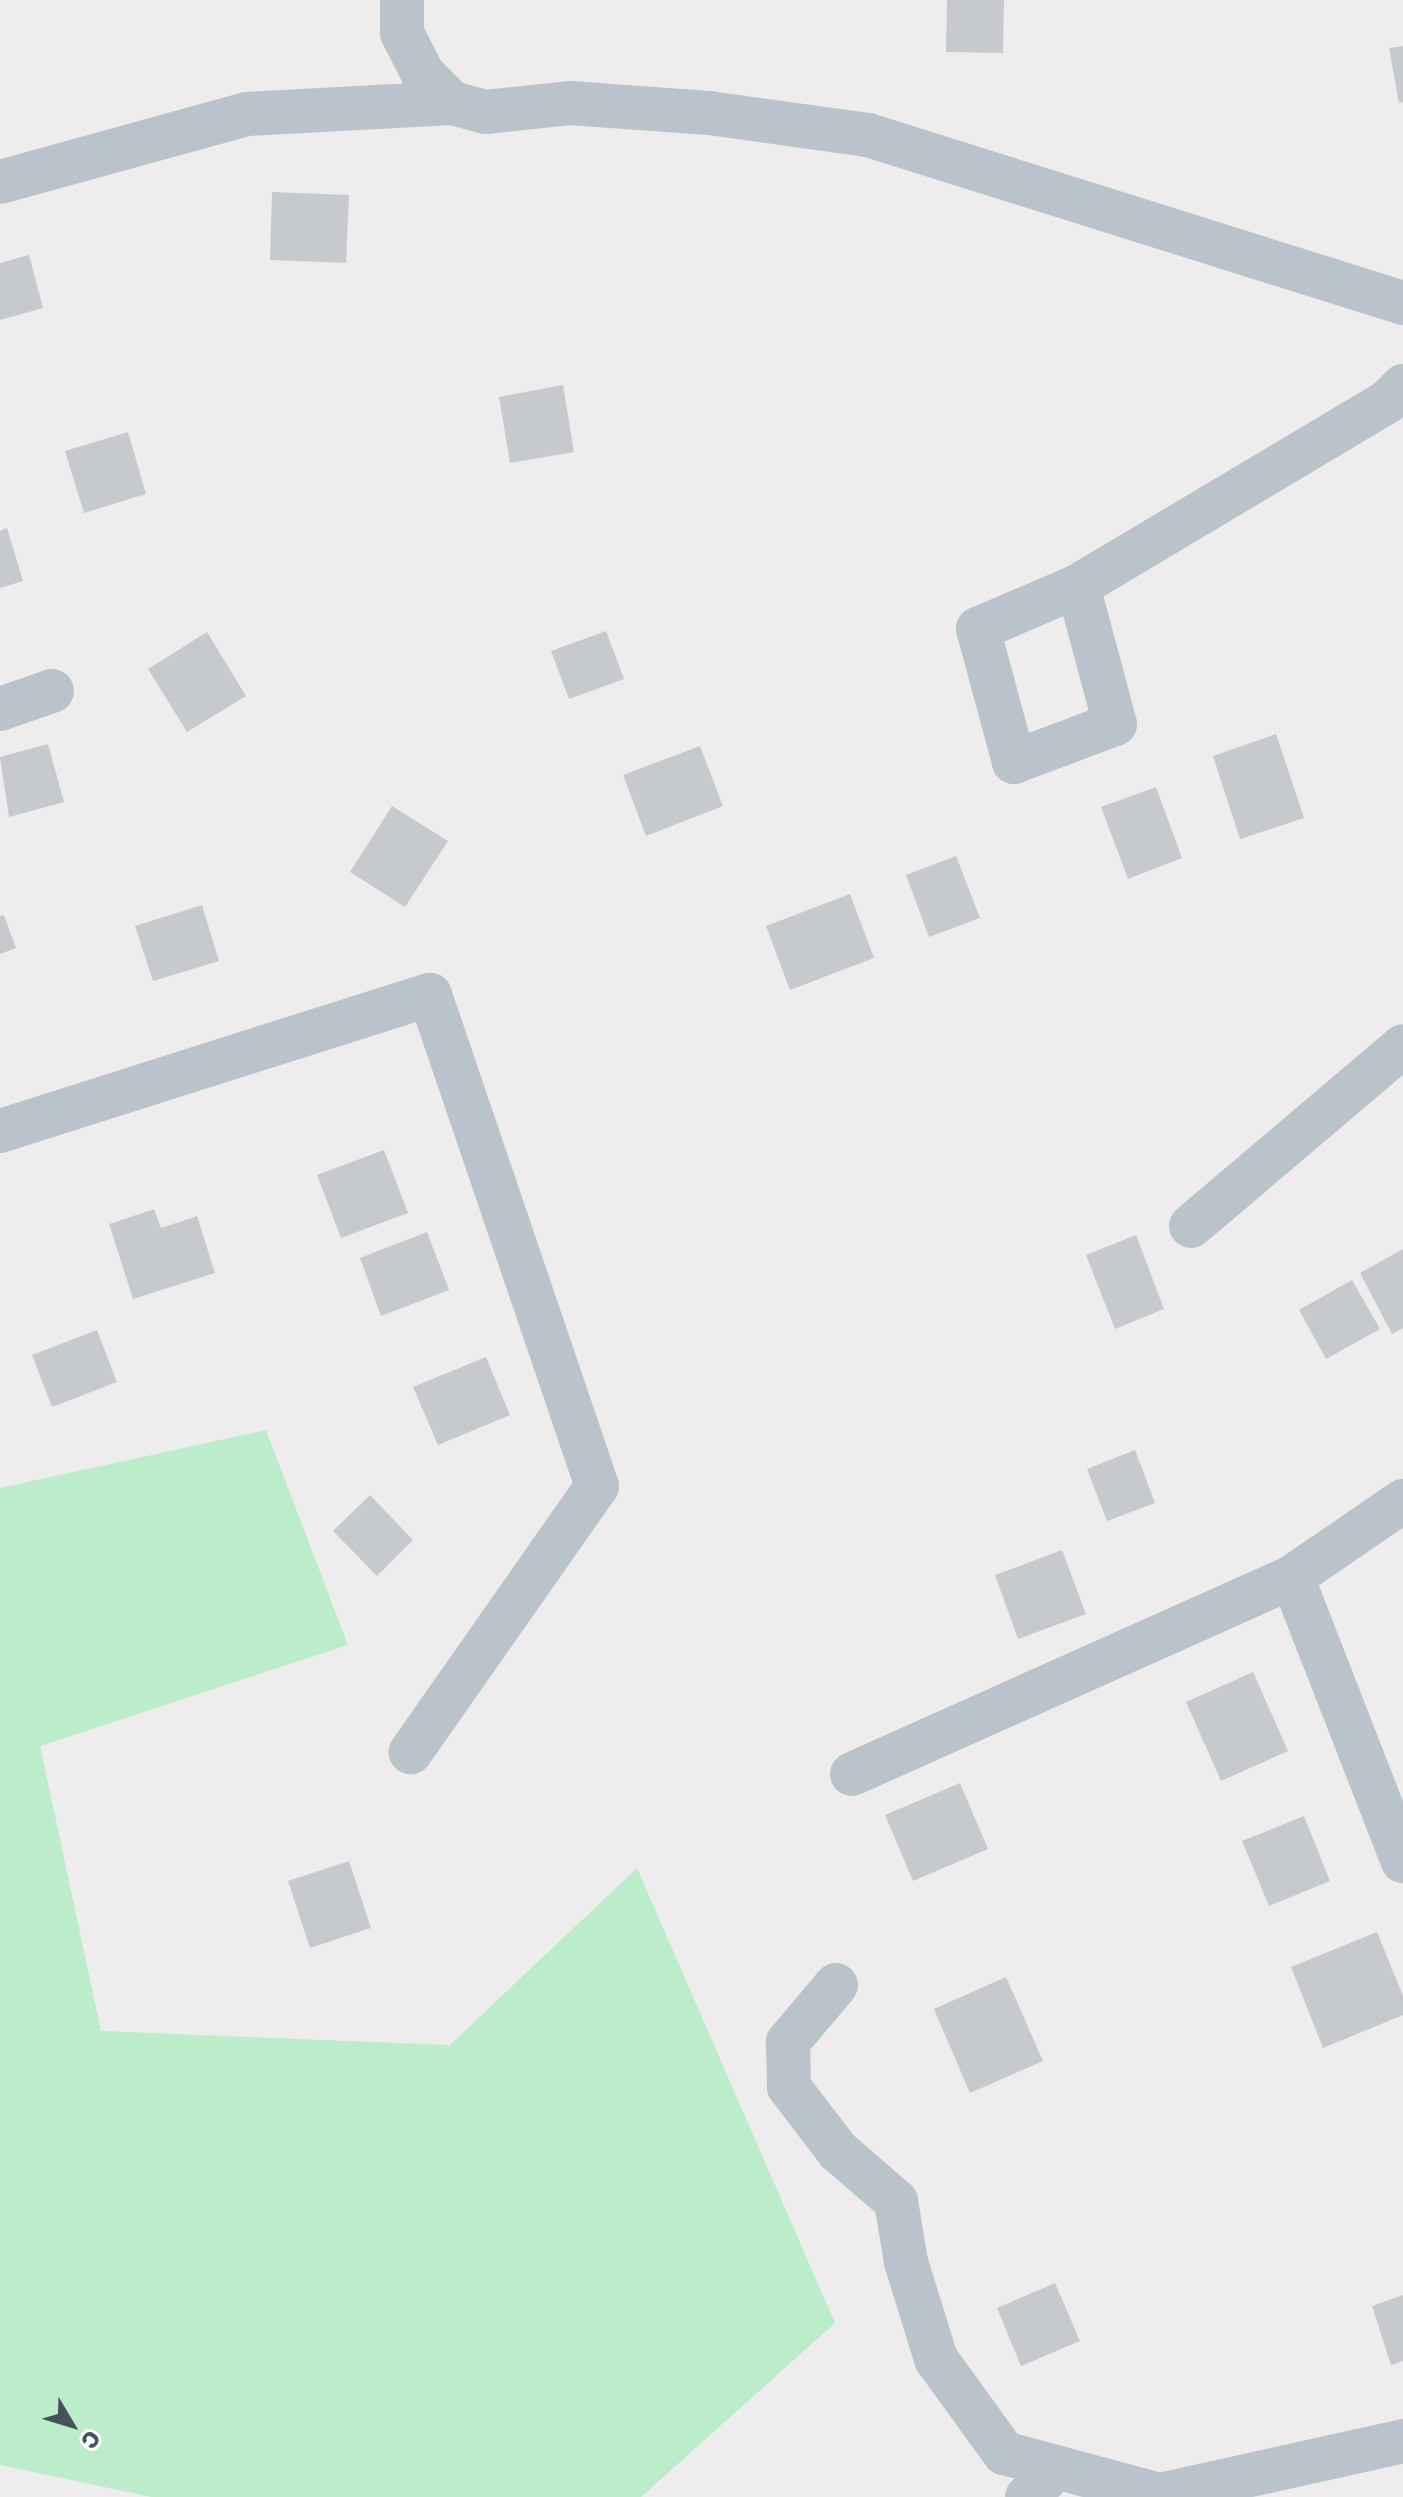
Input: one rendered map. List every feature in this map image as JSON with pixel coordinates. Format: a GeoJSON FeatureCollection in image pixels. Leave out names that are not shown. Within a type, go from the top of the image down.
{"type":"FeatureCollection","features":[{"type":"Feature","properties":{"kind":"street"},"geometry":{"type":"LineString","coordinates":[[402,0],[402,33],[423,74],[452,103]]}},
{"type":"Feature","properties":{"kind":"street"},"geometry":{"type":"LineString","coordinates":[[0,182],[247,114],[452,103],[486,112],[570,103],[709,113],[868,135],[1403,303]]}},
{"type":"Feature","properties":{"kind":"street"},"geometry":{"type":"LineString","coordinates":[[1078,586],[1387,402],[1403,386]]}},
{"type":"Feature","properties":{"kind":"street"},"geometry":{"type":"LineString","coordinates":[[0,709],[52,691]]}},
{"type":"Feature","properties":{"kind":"street"},"geometry":{"type":"LineString","coordinates":[[0,1131],[430,995],[597,1486],[411,1752]]}},
{"type":"Feature","properties":{"kind":"street"},"geometry":{"type":"LineString","coordinates":[[1191,1226],[1403,1046]]}},
{"type":"Feature","properties":{"kind":"street"},"geometry":{"type":"LineString","coordinates":[[852,1774],[1292,1577],[1403,1501]]}},
{"type":"Feature","properties":{"kind":"street"},"geometry":{"type":"LineString","coordinates":[[1292,1577],[1403,1861]]}},
{"type":"Feature","properties":{"kind":"street"},"geometry":{"type":"LineString","coordinates":[[836,1985],[788,2042],[789,2087],[838,2151],[896,2201],[906,2262],[936,2359],[1004,2453],[1042,2482],[1160,2495],[1403,2441]]}},
{"type":"Feature","properties":{"kind":"green space"},"geometry":{"type":"Polygon","coordinates":[[[266,1430],[348,1645],[40,1746],[101,2031],[450,2045],[637,1868],[835,2323],[641,2497],[152,2497],[0,2465],[0,1488],[266,1430]]]}},
{"type":"Feature","properties":{"kind":"building"},"geometry":{"type":"Polygon","coordinates":[[[947,0],[1004,0],[1003,53],[946,52],[947,0]]]}},
{"type":"Feature","properties":{"kind":"building"},"geometry":{"type":"Polygon","coordinates":[[[1403,46],[1403,102],[1399,103],[1389,48],[1403,46]]]}},
{"type":"Feature","properties":{"kind":"building"},"geometry":{"type":"Polygon","coordinates":[[[272,192],[349,195],[346,263],[270,260],[272,192]]]}},
{"type":"Feature","properties":{"kind":"building"},"geometry":{"type":"Polygon","coordinates":[[[29,255],[43,308],[0,320],[0,263],[29,255]]]}},
{"type":"Feature","properties":{"kind":"building"},"geometry":{"type":"Polygon","coordinates":[[[563,385],[574,452],[510,463],[499,397],[563,385]]]}},
{"type":"Feature","properties":{"kind":"building"},"geometry":{"type":"Polygon","coordinates":[[[128,432],[146,494],[84,513],[65,451],[128,432]]]}},
{"type":"Feature","properties":{"kind":"building"},"geometry":{"type":"Polygon","coordinates":[[[7,528],[23,581],[0,588],[0,531],[7,528]]]}},
{"type":"Feature","properties":{"kind":"building"},"geometry":{"type":"Polygon","coordinates":[[[606,631],[624,679],[569,699],[551,651],[606,631]]]}},
{"type":"Feature","properties":{"kind":"building"},"geometry":{"type":"Polygon","coordinates":[[[207,632],[246,696],[187,732],[148,669],[207,632]]]}},
{"type":"Feature","properties":{"kind":"building"},"geometry":{"type":"Polygon","coordinates":[[[1276,734],[1304,818],[1240,839],[1213,756],[1276,734]]]}},
{"type":"Feature","properties":{"kind":"building"},"geometry":{"type":"Polygon","coordinates":[[[48,744],[64,802],[9,817],[0,757],[48,744]]]}},
{"type":"Feature","properties":{"kind":"building"},"geometry":{"type":"Polygon","coordinates":[[[700,746],[723,806],[646,836],[623,775],[700,746]]]}},
{"type":"Feature","properties":{"kind":"building"},"geometry":{"type":"Polygon","coordinates":[[[1156,787],[1182,858],[1128,879],[1101,807],[1156,787]]]}},
{"type":"Feature","properties":{"kind":"building"},"geometry":{"type":"Polygon","coordinates":[[[392,806],[448,841],[405,907],[350,872],[392,806]]]}},
{"type":"Feature","properties":{"kind":"building"},"geometry":{"type":"Polygon","coordinates":[[[956,856],[980,918],[929,937],[906,875],[956,856]]]}},
{"type":"Feature","properties":{"kind":"building"},"geometry":{"type":"Polygon","coordinates":[[[850,894],[874,958],[790,990],[766,926],[850,894]]]}},
{"type":"Feature","properties":{"kind":"building"},"geometry":{"type":"Polygon","coordinates":[[[202,905],[219,961],[153,981],[135,926],[202,905]]]}},
{"type":"Feature","properties":{"kind":"building"},"geometry":{"type":"Polygon","coordinates":[[[4,915],[16,948],[0,954],[0,916],[4,915]]]}},
{"type":"Feature","properties":{"kind":"building"},"geometry":{"type":"Polygon","coordinates":[[[384,1150],[408,1213],[341,1238],[317,1175],[384,1150]]]}},
{"type":"Feature","properties":{"kind":"building"},"geometry":{"type":"Polygon","coordinates":[[[154,1209],[161,1228],[197,1216],[215,1273],[133,1299],[109,1224],[154,1209]]]}},
{"type":"Feature","properties":{"kind":"building"},"geometry":{"type":"Polygon","coordinates":[[[427,1232],[449,1290],[381,1316],[360,1258],[427,1232]]]}},
{"type":"Feature","properties":{"kind":"building"},"geometry":{"type":"Polygon","coordinates":[[[1136,1235],[1164,1309],[1115,1329],[1086,1255],[1136,1235]]]}},
{"type":"Feature","properties":{"kind":"building"},"geometry":{"type":"Polygon","coordinates":[[[1403,1249],[1403,1328],[1392,1334],[1360,1273],[1403,1249]]]}},
{"type":"Feature","properties":{"kind":"building"},"geometry":{"type":"Polygon","coordinates":[[[1352,1280],[1380,1329],[1326,1359],[1299,1310],[1352,1280]]]}},
{"type":"Feature","properties":{"kind":"building"},"geometry":{"type":"Polygon","coordinates":[[[97,1330],[117,1382],[52,1407],[32,1355],[97,1330]]]}},
{"type":"Feature","properties":{"kind":"building"},"geometry":{"type":"Polygon","coordinates":[[[486,1357],[510,1415],[438,1445],[413,1387],[486,1357]]]}},
{"type":"Feature","properties":{"kind":"building"},"geometry":{"type":"Polygon","coordinates":[[[1135,1450],[1155,1503],[1107,1521],[1087,1469],[1135,1450]]]}},
{"type":"Feature","properties":{"kind":"building"},"geometry":{"type":"Polygon","coordinates":[[[370,1495],[413,1540],[377,1576],[333,1531],[370,1495]]]}},
{"type":"Feature","properties":{"kind":"building"},"geometry":{"type":"Polygon","coordinates":[[[1062,1550],[1086,1614],[1018,1639],[995,1575],[1062,1550]]]}},
{"type":"Feature","properties":{"kind":"building"},"geometry":{"type":"Polygon","coordinates":[[[1253,1672],[1288,1751],[1221,1781],[1186,1702],[1253,1672]]]}},
{"type":"Feature","properties":{"kind":"building"},"geometry":{"type":"Polygon","coordinates":[[[960,1783],[988,1849],[913,1881],[885,1815],[960,1783]]]}},
{"type":"Feature","properties":{"kind":"building"},"geometry":{"type":"Polygon","coordinates":[[[1304,1816],[1330,1881],[1269,1906],[1242,1841],[1304,1816]]]}},
{"type":"Feature","properties":{"kind":"building"},"geometry":{"type":"Polygon","coordinates":[[[349,1861],[371,1928],[310,1948],[288,1881],[349,1861]]]}},
{"type":"Feature","properties":{"kind":"building"},"geometry":{"type":"Polygon","coordinates":[[[1377,1932],[1403,1996],[1403,2015],[1323,2048],[1291,1967],[1377,1932]]]}},
{"type":"Feature","properties":{"kind":"building"},"geometry":{"type":"Polygon","coordinates":[[[1006,1977],[1043,2061],[970,2093],[934,2009],[1006,1977]]]}},
{"type":"Feature","properties":{"kind":"building"},"geometry":{"type":"Polygon","coordinates":[[[1055,2283],[1080,2341],[1021,2366],[997,2308],[1055,2283]]]}},
{"type":"Feature","properties":{"kind":"building"},"geometry":{"type":"Polygon","coordinates":[[[1403,2295],[1403,2361],[1391,2365],[1372,2306],[1403,2295]]]}}]}
